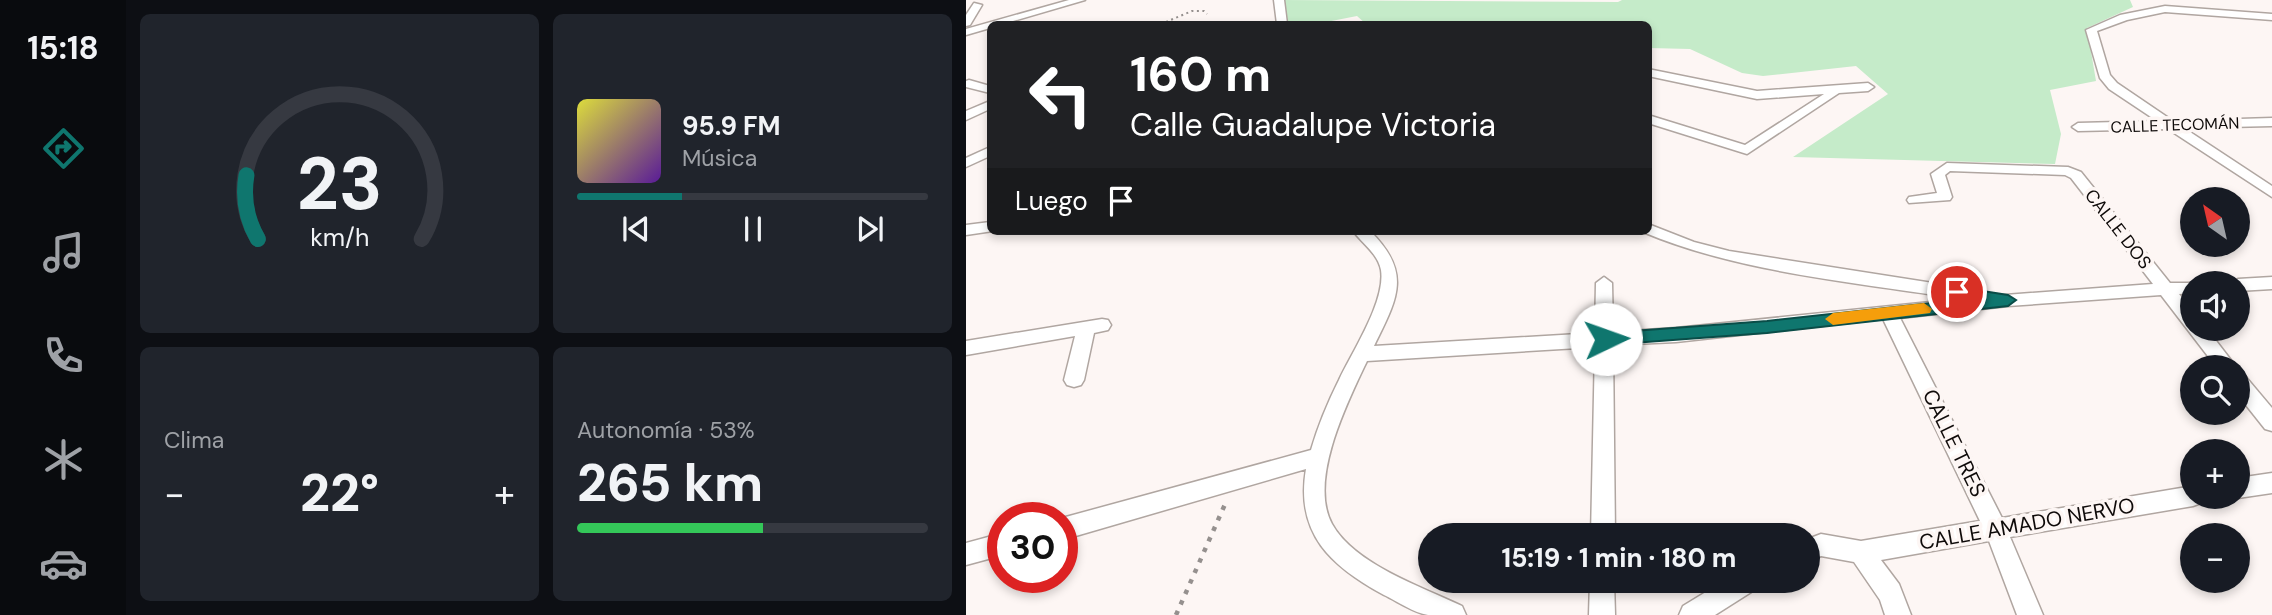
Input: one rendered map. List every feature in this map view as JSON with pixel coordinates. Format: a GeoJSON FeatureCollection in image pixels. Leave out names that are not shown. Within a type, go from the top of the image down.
{"type":"FeatureCollection","features":[{"type":"Feature","properties":{"kind":"street"},"geometry":{"type":"LineString","coordinates":[[1006,21],[1080,0]]}},
{"type":"Feature","properties":{"kind":"street"},"geometry":{"type":"LineString","coordinates":[[1279,0],[1282,21]]}},
{"type":"Feature","properties":{"kind":"street"},"geometry":{"type":"LineString","coordinates":[[2198,0],[2211,7],[2272,15]]}},
{"type":"Feature","properties":{"kind":"street"},"geometry":{"type":"LineString","coordinates":[[2272,15],[2165,9],[2124,17],[2091,30],[2104,76],[2113,86],[2272,192]]}},
{"type":"Feature","properties":{"kind":"street"},"geometry":{"type":"LineString","coordinates":[[966,32],[987,26]]}},
{"type":"Feature","properties":{"kind":"street"},"geometry":{"type":"LineString","coordinates":[[1652,73],[1757,96],[1868,87]]}},
{"type":"Feature","properties":{"kind":"street"},"geometry":{"type":"LineString","coordinates":[[969,84],[987,89]]}},
{"type":"Feature","properties":{"kind":"street"},"geometry":{"type":"LineString","coordinates":[[1654,121],[1740,150],[1751,149],[1836,91]]}},
{"type":"Feature","properties":{"kind":"street"},"geometry":{"type":"LineString","coordinates":[[966,116],[987,106]]}},
{"type":"Feature","properties":{"kind":"street","name":"CALLE TECOMÁN"},"geometry":{"type":"LineString","coordinates":[[2078,127],[2272,122]]}},
{"type":"Feature","properties":{"kind":"street"},"geometry":{"type":"LineString","coordinates":[[966,163],[987,152]]}},
{"type":"Feature","properties":{"kind":"street","name":"CALLE DOS"},"geometry":{"type":"LineString","coordinates":[[1914,200],[1945,197],[1938,174],[1947,167],[2068,171],[2076,175],[2180,308]]}},
{"type":"Feature","properties":{"kind":"street"},"geometry":{"type":"LineString","coordinates":[[966,230],[987,228]]}},
{"type":"Feature","properties":{"kind":"street"},"geometry":{"type":"LineString","coordinates":[[1652,231],[1689,246],[1729,256],[2008,300]]}},
{"type":"Feature","properties":{"kind":"street"},"geometry":{"type":"LineString","coordinates":[[1365,235],[1389,267],[1389,283],[1381,311],[1317,457],[1313,496],[1321,529],[1343,555],[1362,569],[1453,615]]}},
{"type":"Feature","properties":{"kind":"street"},"geometry":{"type":"LineString","coordinates":[[1603,523],[1606,339],[1604,283]]}},
{"type":"Feature","properties":{"kind":"street"},"geometry":{"type":"LineString","coordinates":[[2250,284],[2272,283]]}},
{"type":"Feature","properties":{"kind":"street"},"geometry":{"type":"LineString","coordinates":[[1361,354],[1767,327],[2008,300],[2180,288]]}},
{"type":"Feature","properties":{"kind":"street","name":"CALLE TRES"},"geometry":{"type":"LineString","coordinates":[[1888,312],[1996,528],[2030,615]]}},
{"type":"Feature","properties":{"kind":"street"},"geometry":{"type":"LineString","coordinates":[[966,348],[1094,326],[1074,380]]}},
{"type":"Feature","properties":{"kind":"street"},"geometry":{"type":"LineString","coordinates":[[2207,341],[2218,355]]}},
{"type":"Feature","properties":{"kind":"street"},"geometry":{"type":"LineString","coordinates":[[2250,396],[2272,423]]}},
{"type":"Feature","properties":{"kind":"street"},"geometry":{"type":"LineString","coordinates":[[1078,525],[1317,457]]}},
{"type":"Feature","properties":{"kind":"street"},"geometry":{"type":"LineString","coordinates":[[2250,486],[2272,483]]}},
{"type":"Feature","properties":{"kind":"street","name":"CALLE AMADO NERVO"},"geometry":{"type":"LineString","coordinates":[[1861,552],[2180,498]]}},
{"type":"Feature","properties":{"kind":"street"},"geometry":{"type":"LineString","coordinates":[[1820,545],[1861,552],[1889,593],[1898,615]]}},
{"type":"Feature","properties":{"kind":"street"},"geometry":{"type":"LineString","coordinates":[[966,554],[987,548]]}},
{"type":"Feature","properties":{"kind":"street"},"geometry":{"type":"LineString","coordinates":[[1602,593],[1602,615]]}},
{"type":"Feature","properties":{"kind":"street"},"geometry":{"type":"LineString","coordinates":[[1692,615],[1728,593]]}},
{"type":"Feature","properties":{"kind":"path"},"geometry":{"type":"LineString","coordinates":[[1168,21],[1192,11],[1204,11],[1207,19]]}},
{"type":"Feature","properties":{"kind":"path"},"geometry":{"type":"LineString","coordinates":[[1175,615],[1236,479]]}},
{"type":"Feature","properties":{"kind":"green space"},"geometry":{"type":"Polygon","coordinates":[[[1283,0],[2130,0],[2133,7],[2087,28],[2096,81],[2050,90],[2061,134],[2055,164],[1793,157],[1888,94],[1856,66],[1763,76],[1742,73],[1690,49],[1652,48],[1652,21],[1363,21],[1357,16],[1331,21],[1285,21],[1283,0]]]}},
{"type":"Feature","properties":{"kind":"slow traffic"},"geometry":{"type":"LineString","coordinates":[[1833,319],[1924,309]]}},
{"type":"Feature","properties":{"kind":"route"},"geometry":{"type":"LineString","coordinates":[[1606,339],[1767,327],[2008,300],[1957,292]]}}]}
